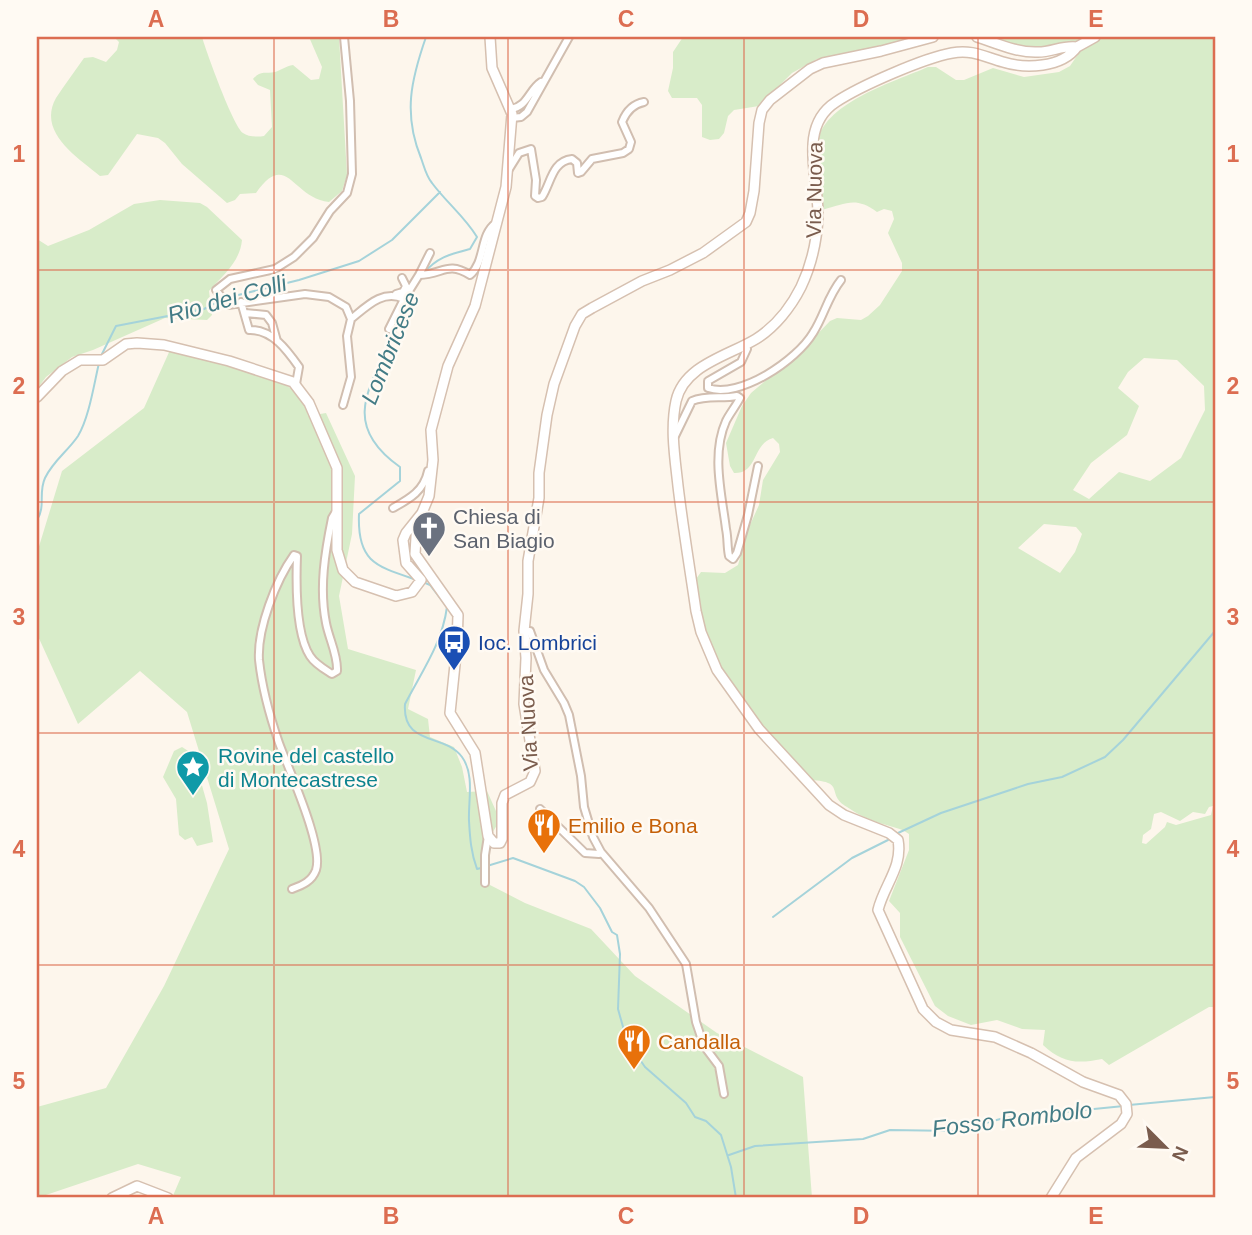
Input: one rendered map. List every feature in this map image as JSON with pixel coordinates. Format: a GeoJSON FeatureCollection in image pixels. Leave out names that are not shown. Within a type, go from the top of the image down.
{"type":"FeatureCollection","features":[{"type":"Feature","properties":{"kind":"street"},"geometry":{"type":"LineString","coordinates":[[344,37],[350,101],[352,174],[347,193],[330,211],[313,237],[293,257],[275,269],[230,279],[216,289],[223,302],[234,305],[314,294],[329,297],[346,307],[351,319]]}},
{"type":"Feature","properties":{"kind":"street"},"geometry":{"type":"LineString","coordinates":[[37,397],[62,371],[80,360],[103,360],[126,344],[164,345],[273,374],[296,384],[309,403],[337,468],[337,550],[343,570],[355,582],[396,596],[406,595],[419,584],[406,563],[403,547],[406,533],[429,496],[433,460],[431,430],[452,356],[475,306],[489,258],[508,170],[512,114],[492,68],[490,37]]}},
{"type":"Feature","properties":{"kind":"street"},"geometry":{"type":"LineString","coordinates":[[512,114],[534,87],[544,80],[569,37]]}},
{"type":"Feature","properties":{"kind":"street","name":"Via Nuova"},"geometry":{"type":"LineString","coordinates":[[488,836],[494,843],[500,842],[503,830],[502,803],[505,795],[530,782],[535,771],[524,704],[528,561],[539,498],[539,473],[547,415],[554,384],[575,326],[582,314],[642,281],[704,253],[746,222],[754,191],[759,123],[762,110],[770,100],[810,69],[823,63],[933,37]]}},
{"type":"Feature","properties":{"kind":"street"},"geometry":{"type":"LineString","coordinates":[[977,37],[1028,52],[1049,51],[1066,46],[1077,47]]}},
{"type":"Feature","properties":{"kind":"street","name":"Via Nuova"},"geometry":{"type":"LineString","coordinates":[[1051,1198],[1076,1158],[1121,1124],[1127,1114],[1126,1104],[1119,1095],[1083,1082],[995,1037],[951,1030],[936,1022],[923,1009],[878,910],[895,873],[900,852],[898,840],[889,833],[844,815],[829,805],[760,729],[717,670],[701,632],[696,611],[673,441],[676,400],[686,378],[759,337],[782,317],[802,286],[816,239],[818,212],[813,142],[817,121],[835,103],[879,80],[953,53],[969,52],[1017,66],[1033,65],[1055,62],[1095,37]]}},
{"type":"Feature","properties":{"kind":"street"},"geometry":{"type":"LineString","coordinates":[[508,170],[519,153],[531,149],[536,180],[535,196],[542,197],[554,171],[562,161],[572,159],[577,163],[578,173],[592,159],[629,149],[631,142],[622,122],[625,114],[636,104],[644,102]]}},
{"type":"Feature","properties":{"kind":"street"},"geometry":{"type":"LineString","coordinates":[[419,275],[434,274],[445,268],[457,267],[470,275],[477,269],[488,228],[496,223]]}},
{"type":"Feature","properties":{"kind":"street"},"geometry":{"type":"LineString","coordinates":[[389,329],[430,253]]}},
{"type":"Feature","properties":{"kind":"street"},"geometry":{"type":"LineString","coordinates":[[343,405],[351,377],[346,336],[351,319],[382,296],[403,292],[406,286],[402,278]]}},
{"type":"Feature","properties":{"kind":"street"},"geometry":{"type":"LineString","coordinates":[[745,345],[747,349],[741,362],[708,381],[708,388],[712,390],[743,386],[757,381],[775,369],[813,335],[830,295],[841,280]]}},
{"type":"Feature","properties":{"kind":"street"},"geometry":{"type":"LineString","coordinates":[[395,295],[404,299]]}},
{"type":"Feature","properties":{"kind":"street"},"geometry":{"type":"LineString","coordinates":[[242,302],[249,330],[258,330],[277,341],[299,367],[296,384]]}},
{"type":"Feature","properties":{"kind":"street"},"geometry":{"type":"LineString","coordinates":[[244,313],[266,316],[272,323],[277,341]]}},
{"type":"Feature","properties":{"kind":"street"},"geometry":{"type":"LineString","coordinates":[[673,441],[692,401],[701,397],[740,398],[726,422],[720,457],[720,491],[727,549],[733,559],[748,515],[758,466]]}},
{"type":"Feature","properties":{"kind":"street"},"geometry":{"type":"LineString","coordinates":[[393,509],[420,490],[433,460]]}},
{"type":"Feature","properties":{"kind":"street"},"geometry":{"type":"LineString","coordinates":[[292,889],[310,880],[317,867],[316,857],[313,836],[279,743],[264,687],[259,659],[260,636],[279,583],[289,562],[294,555],[298,556],[299,614],[304,643],[310,657],[321,668],[332,674],[337,671],[336,657],[326,623],[324,565],[332,518],[336,511]]}},
{"type":"Feature","properties":{"kind":"street"},"geometry":{"type":"LineString","coordinates":[[416,520],[415,554],[457,615],[457,645],[450,713],[475,753],[488,836],[485,883]]}},
{"type":"Feature","properties":{"kind":"street"},"geometry":{"type":"LineString","coordinates":[[524,631],[530,631],[544,670],[569,715],[584,807],[593,837],[601,852],[649,908],[686,964],[696,1022],[704,1046],[719,1066],[724,1094]]}},
{"type":"Feature","properties":{"kind":"street"},"geometry":{"type":"LineString","coordinates":[[540,809],[585,853],[601,852]]}},
{"type":"Feature","properties":{"kind":"street"},"geometry":{"type":"LineString","coordinates":[[113,1198],[137,1186],[168,1198]]}},
{"type":"Feature","properties":{"kind":"green space"},"geometry":{"type":"Polygon","coordinates":[[[114,37],[202,37],[233,117],[243,133],[256,137],[264,136],[272,127],[270,90],[258,85],[253,79],[261,73],[275,72],[293,65],[311,80],[319,79],[322,67],[309,37],[339,37],[347,175],[342,191],[329,202],[306,193],[283,175],[275,175],[256,193],[240,194],[227,203],[182,164],[165,143],[158,138],[137,134],[108,175],[100,176],[62,143],[52,122],[51,110],[56,98],[84,58],[93,57],[106,62],[117,50],[119,42],[114,37]]]}},
{"type":"Feature","properties":{"kind":"green space"},"geometry":{"type":"Polygon","coordinates":[[[683,37],[912,37],[887,45],[817,59],[792,73],[759,106],[734,110],[728,116],[724,133],[719,139],[710,140],[702,137],[702,105],[697,98],[672,98],[668,91],[673,52],[683,37]]]}},
{"type":"Feature","properties":{"kind":"green space"},"geometry":{"type":"Polygon","coordinates":[[[988,37],[1215,37],[1215,1007],[1209,1007],[1109,1065],[1102,1059],[1077,1062],[1063,1059],[1043,1045],[1045,1030],[1022,1029],[997,1020],[971,1025],[948,1016],[935,1006],[900,937],[900,913],[889,901],[909,850],[909,834],[869,819],[847,807],[837,798],[829,783],[811,780],[763,726],[740,697],[715,657],[704,624],[696,579],[701,572],[725,573],[738,565],[749,527],[759,505],[763,480],[780,452],[779,444],[773,438],[766,441],[747,469],[734,473],[726,443],[742,406],[751,393],[805,347],[830,321],[837,318],[861,320],[868,316],[880,305],[902,271],[902,263],[888,233],[894,219],[892,211],[884,209],[877,212],[856,203],[822,210],[816,157],[818,140],[824,127],[834,115],[864,94],[928,67],[936,67],[956,80],[964,80],[993,68],[1024,77],[1059,72],[1070,66],[1081,50],[1076,43],[1028,47],[988,37]],[[1144,358],[1128,372],[1118,388],[1139,406],[1127,435],[1091,463],[1073,490],[1089,499],[1119,472],[1150,481],[1181,458],[1205,410],[1204,386],[1177,360],[1144,358]],[[1044,524],[1018,548],[1060,573],[1075,552],[1082,534],[1076,527],[1044,524]],[[1213,806],[1209,807],[1205,814],[1193,812],[1180,821],[1161,812],[1154,814],[1151,829],[1143,835],[1142,843],[1146,844],[1167,822],[1176,825],[1211,815],[1213,806]]]}},
{"type":"Feature","properties":{"kind":"green space"},"geometry":{"type":"Polygon","coordinates":[[[160,200],[200,203],[242,240],[234,262],[209,291],[212,315],[207,320],[165,318],[72,357],[46,377],[37,389],[37,239],[48,246],[89,230],[134,204],[160,200]]]}},
{"type":"Feature","properties":{"kind":"green space"},"geometry":{"type":"Polygon","coordinates":[[[170,350],[277,379],[306,399],[308,416],[326,413],[355,476],[352,534],[339,596],[348,649],[416,670],[408,709],[428,719],[430,737],[454,747],[462,767],[467,792],[487,791],[500,820],[485,845],[488,884],[525,903],[591,929],[635,976],[717,1033],[803,1077],[812,1198],[172,1198],[181,1177],[138,1164],[37,1198],[37,1107],[106,1088],[164,986],[229,849],[187,712],[140,671],[78,724],[37,634],[37,553],[62,471],[144,408],[170,350]]]}},
{"type":"Feature","properties":{"kind":"green space"},"geometry":{"type":"Polygon","coordinates":[[[182,747],[193,754],[207,803],[213,842],[197,846],[192,837],[185,840],[179,835],[176,799],[163,777],[174,751],[182,747]]]}},
{"type":"Feature","properties":{"kind":"waterway","name":"Lombricese"},"geometry":{"type":"LineString","coordinates":[[424,273],[439,260],[470,249],[477,237],[430,180],[415,142],[411,97],[416,68],[426,37]]}},
{"type":"Feature","properties":{"kind":"waterway","name":"Rio dei Colli"},"geometry":{"type":"LineString","coordinates":[[226,298],[299,280],[359,261],[392,240],[440,192]]}},
{"type":"Feature","properties":{"kind":"waterway","name":"Lombricese"},"geometry":{"type":"LineString","coordinates":[[412,292],[368,391],[365,407],[365,422],[371,437],[382,452],[400,467],[400,481],[359,514],[359,530],[365,552],[371,559],[389,570],[414,579]]}},
{"type":"Feature","properties":{"kind":"waterway","name":"Rio dei Colli"},"geometry":{"type":"LineString","coordinates":[[100,358],[116,326],[204,309],[221,300]]}},
{"type":"Feature","properties":{"kind":"waterway","name":"Rio dei Colli"},"geometry":{"type":"LineString","coordinates":[[37,520],[45,478],[82,429],[99,363]]}},
{"type":"Feature","properties":{"kind":"waterway","name":"Lombricese"},"geometry":{"type":"LineString","coordinates":[[423,582],[430,585],[447,607],[436,645],[405,704],[406,717],[410,727],[417,733],[445,744],[462,757],[466,764],[470,780],[471,845],[477,869],[481,868]]}},
{"type":"Feature","properties":{"kind":"waterway"},"geometry":{"type":"LineString","coordinates":[[898,833],[941,813],[1028,784],[1062,777],[1105,757],[1123,740],[1215,631]]}},
{"type":"Feature","properties":{"kind":"waterway"},"geometry":{"type":"LineString","coordinates":[[773,917],[852,858],[888,840]]}},
{"type":"Feature","properties":{"kind":"waterway","name":"Lombricese"},"geometry":{"type":"LineString","coordinates":[[487,866],[513,858],[575,881],[584,887],[600,908],[612,932],[617,935],[620,954],[618,1009],[627,1041],[645,1067],[686,1103],[695,1117],[706,1121],[721,1135],[731,1167],[736,1198]]}},
{"type":"Feature","properties":{"kind":"waterway","name":"Fosso Rombolo"},"geometry":{"type":"LineString","coordinates":[[1129,1105],[1215,1097]]}},
{"type":"Feature","properties":{"kind":"waterway","name":"Fosso Rombolo"},"geometry":{"type":"LineString","coordinates":[[729,1155],[755,1146],[863,1139],[890,1130],[956,1131],[1004,1118],[1124,1106]]}},
{"type":"Feature","properties":{"kind":"place","name":"Chiesa di San Biagio"},"geometry":{"type":"Point","coordinates":[429,558]}},
{"type":"Feature","properties":{"kind":"place","name":"Ioc. Lombrici"},"geometry":{"type":"Point","coordinates":[454,672]}},
{"type":"Feature","properties":{"kind":"place","name":"Rovine del castello di Montecastrese"},"geometry":{"type":"Point","coordinates":[193,797]}},
{"type":"Feature","properties":{"kind":"place","name":"Emilio e Bona"},"geometry":{"type":"Point","coordinates":[544,855]}},
{"type":"Feature","properties":{"kind":"place","name":"Candalla"},"geometry":{"type":"Point","coordinates":[634,1071]}}]}
